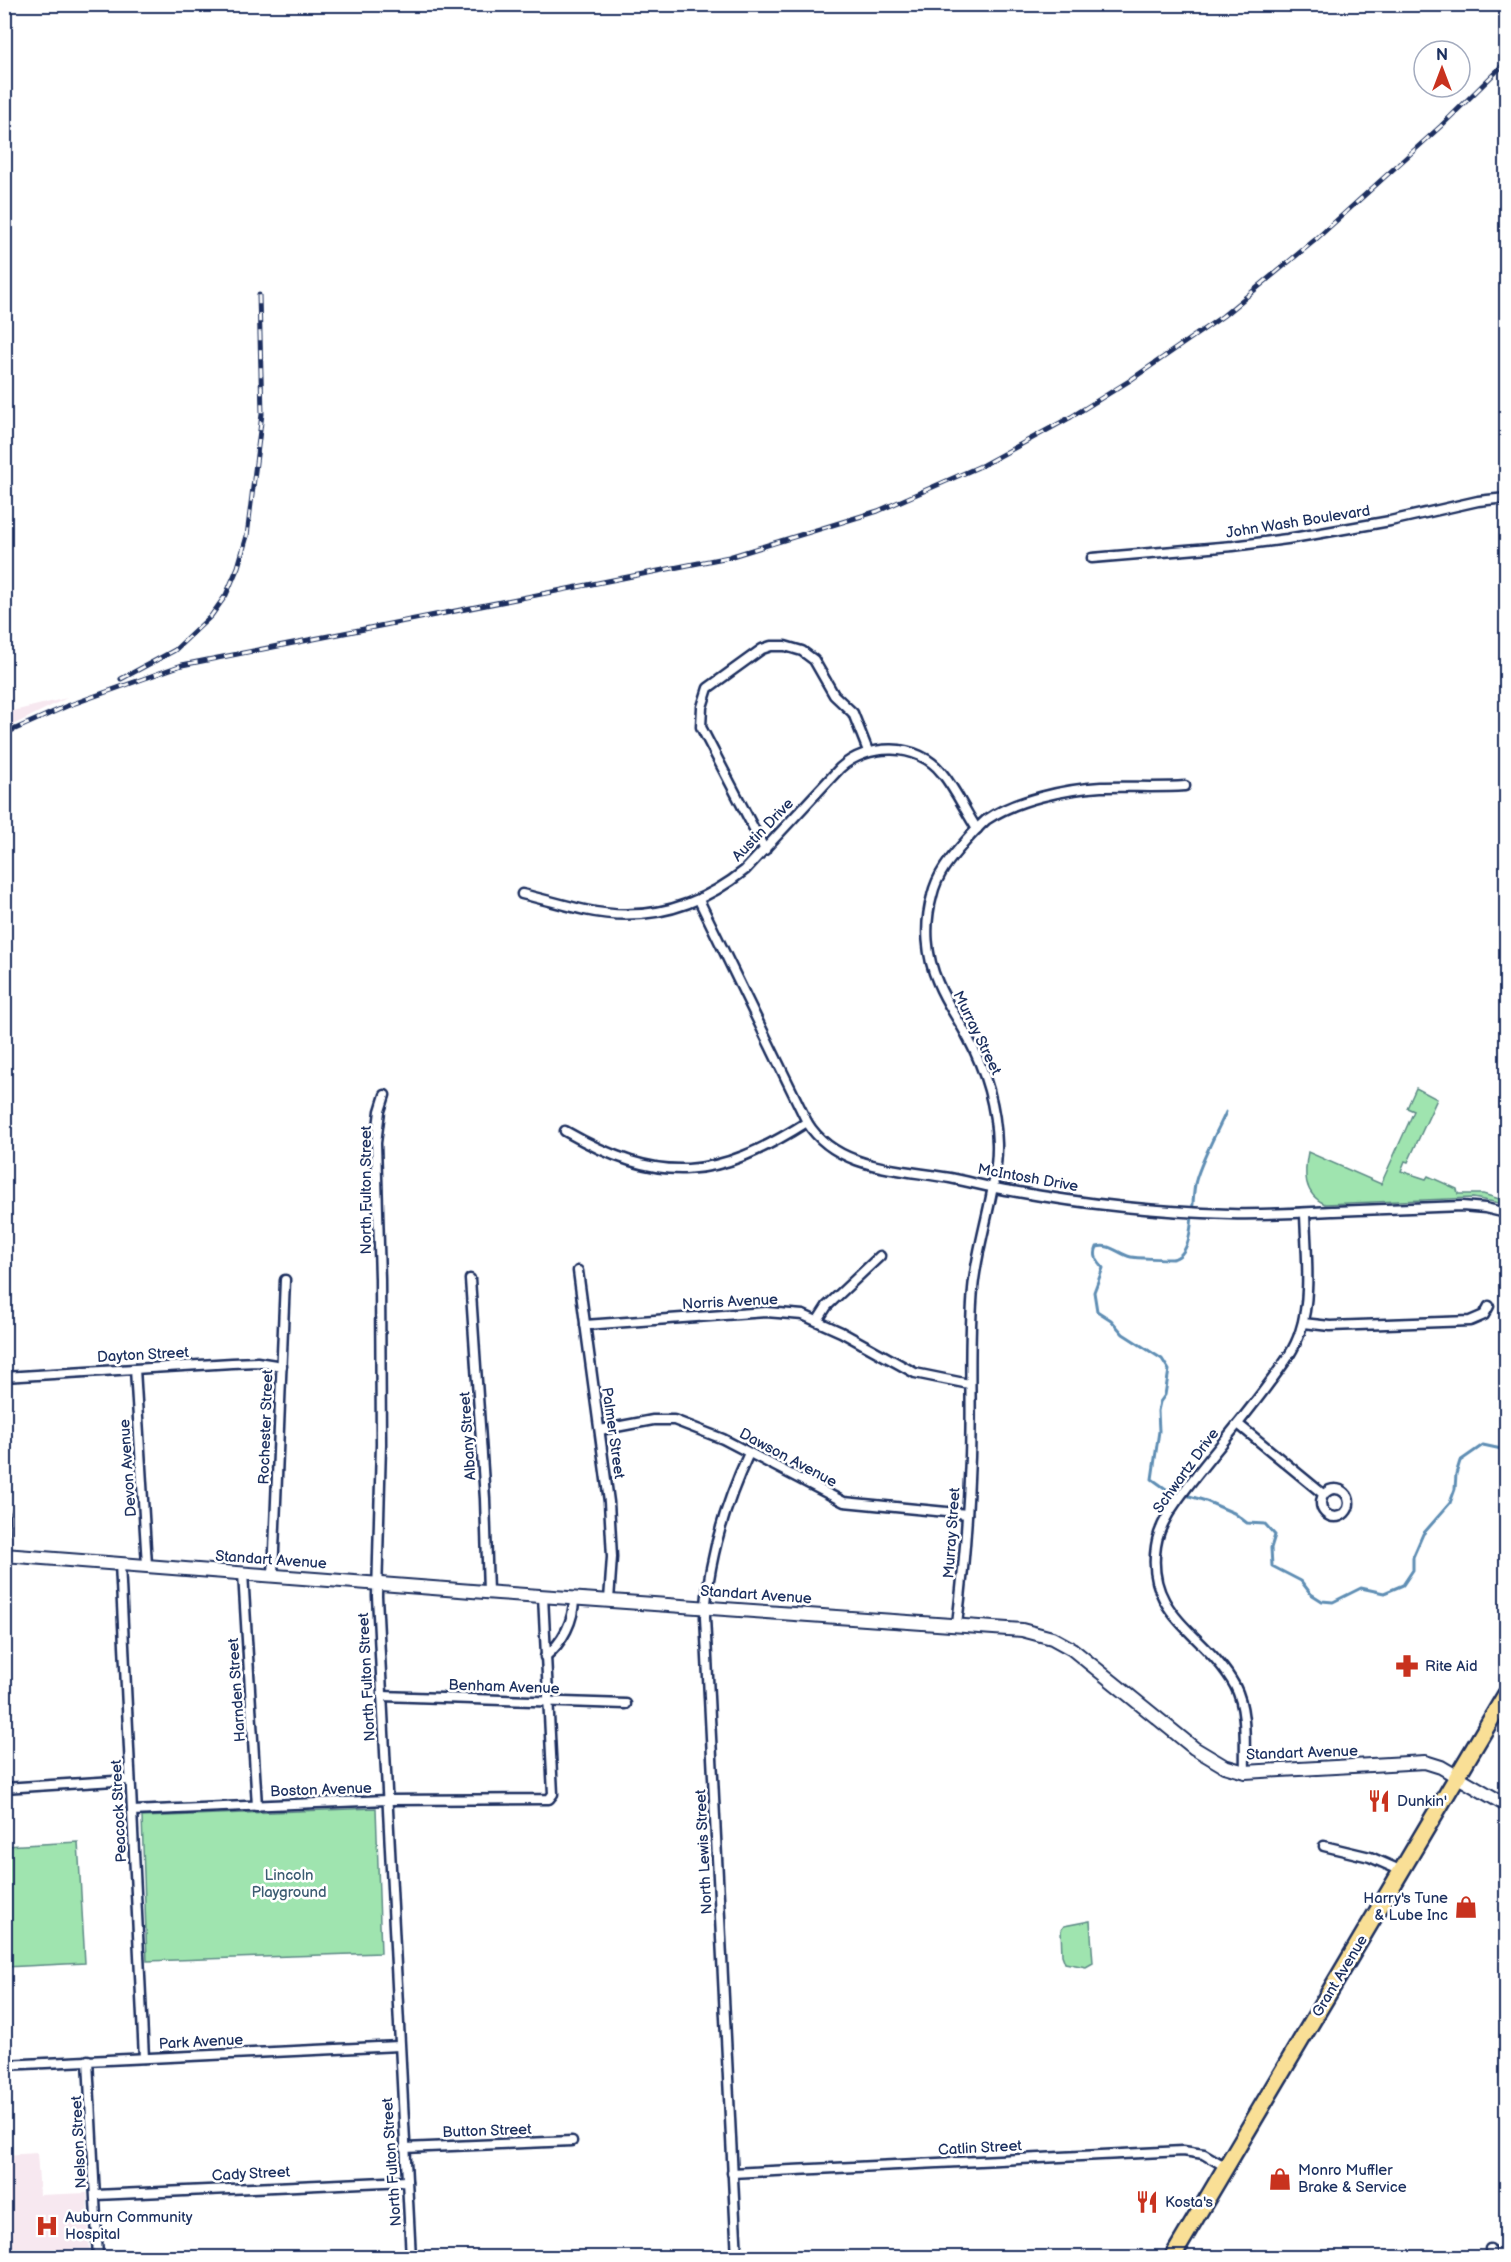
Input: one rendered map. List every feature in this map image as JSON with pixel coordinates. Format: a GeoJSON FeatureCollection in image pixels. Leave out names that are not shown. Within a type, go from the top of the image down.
{"type":"FeatureCollection","features":[{"type":"Feature","properties":{"kind":"highway","name":"Grant Avenue"},"geometry":{"type":"LineString","coordinates":[[1172,2258],[1506,1694]]}},
{"type":"Feature","properties":{"kind":"street","name":"John Wash Boulevard"},"geometry":{"type":"LineString","coordinates":[[1092,558],[1287,539],[1390,521],[1478,501],[1506,498]]}},
{"type":"Feature","properties":{"kind":"street"},"geometry":{"type":"LineString","coordinates":[[765,850],[701,727],[702,707],[708,688],[766,647],[785,646],[802,651],[814,660],[834,695],[853,713],[868,751],[900,751],[914,754],[936,766],[977,829]]}},
{"type":"Feature","properties":{"kind":"street","name":"Austin Drive"},"geometry":{"type":"LineString","coordinates":[[522,894],[586,910],[632,915],[675,908],[699,900],[730,882],[765,850],[840,768],[849,760],[868,751]]}},
{"type":"Feature","properties":{"kind":"street","name":"Murray Street"},"geometry":{"type":"LineString","coordinates":[[957,1624],[970,1455],[969,1343],[973,1285],[997,1147],[990,1092],[968,1038],[937,982],[927,942],[930,905],[937,878],[952,856],[977,829],[988,819],[1007,808],[1083,789],[1185,786]]}},
{"type":"Feature","properties":{"kind":"street","name":"McIntosh Drive"},"geometry":{"type":"LineString","coordinates":[[699,900],[712,932],[807,1122],[824,1143],[846,1157],[868,1164],[991,1187],[1109,1206],[1230,1214],[1305,1214],[1462,1206],[1506,1213]]}},
{"type":"Feature","properties":{"kind":"street","name":"North Fulton Street"},"geometry":{"type":"LineString","coordinates":[[385,1095],[380,1111],[376,1143],[381,1444],[377,1582],[411,2258]]}},
{"type":"Feature","properties":{"kind":"street"},"geometry":{"type":"LineString","coordinates":[[566,1131],[589,1144],[629,1161],[681,1169],[706,1168],[743,1158],[807,1122]]}},
{"type":"Feature","properties":{"kind":"street","name":"Schwartz Drive"},"geometry":{"type":"LineString","coordinates":[[1245,1772],[1244,1722],[1236,1688],[1215,1661],[1169,1611],[1160,1593],[1154,1560],[1157,1538],[1172,1509],[1285,1362],[1295,1345],[1303,1323],[1306,1300],[1305,1214]]}},
{"type":"Feature","properties":{"kind":"street"},"geometry":{"type":"LineString","coordinates":[[818,1320],[827,1306],[880,1256]]}},
{"type":"Feature","properties":{"kind":"street","name":"Palmer Street"},"geometry":{"type":"LineString","coordinates":[[578,1271],[600,1430],[612,1539],[609,1600]]}},
{"type":"Feature","properties":{"kind":"street","name":"Albany Street"},"geometry":{"type":"LineString","coordinates":[[470,1279],[489,1592]]}},
{"type":"Feature","properties":{"kind":"street","name":"Rochester Street"},"geometry":{"type":"LineString","coordinates":[[273,1575],[285,1280]]}},
{"type":"Feature","properties":{"kind":"street"},"geometry":{"type":"LineString","coordinates":[[1303,1323],[1330,1326],[1470,1321],[1484,1315],[1489,1306]]}},
{"type":"Feature","properties":{"kind":"street","name":"Norris Avenue"},"geometry":{"type":"LineString","coordinates":[[585,1325],[766,1312],[803,1315],[818,1320],[915,1373],[969,1384]]}},
{"type":"Feature","properties":{"kind":"street","name":"Dayton Street"},"geometry":{"type":"LineString","coordinates":[[4,1377],[257,1362],[282,1366]]}},
{"type":"Feature","properties":{"kind":"street","name":"Devon Avenue"},"geometry":{"type":"LineString","coordinates":[[135,1369],[147,1565]]}},
{"type":"Feature","properties":{"kind":"street","name":"Dawson Avenue"},"geometry":{"type":"LineString","coordinates":[[600,1430],[653,1420],[674,1420],[703,1430],[844,1502],[967,1514]]}},
{"type":"Feature","properties":{"kind":"street"},"geometry":{"type":"LineString","coordinates":[[1238,1424],[1323,1494]]}},
{"type":"Feature","properties":{"kind":"street","name":"North Lewis Street"},"geometry":{"type":"LineString","coordinates":[[737,2258],[705,1606],[708,1574],[720,1530],[749,1453]]}},
{"type":"Feature","properties":{"kind":"street"},"geometry":{"type":"LineString","coordinates":[[4,1513],[5,1555]]}},
{"type":"Feature","properties":{"kind":"street","name":"Standart Avenue"},"geometry":{"type":"LineString","coordinates":[[5,1555],[1022,1630],[1041,1634],[1063,1644],[1194,1748],[1224,1767],[1245,1772],[1425,1762],[1458,1776],[1506,1805]]}},
{"type":"Feature","properties":{"kind":"street","name":"Peacock Street"},"geometry":{"type":"LineString","coordinates":[[120,1563],[144,2058]]}},
{"type":"Feature","properties":{"kind":"street","name":"Harnden Street"},"geometry":{"type":"LineString","coordinates":[[243,1573],[257,1806]]}},
{"type":"Feature","properties":{"kind":"street"},"geometry":{"type":"LineString","coordinates":[[543,1596],[548,1702]]}},
{"type":"Feature","properties":{"kind":"street"},"geometry":{"type":"LineString","coordinates":[[545,1657],[558,1643],[572,1620],[574,1598]]}},
{"type":"Feature","properties":{"kind":"street","name":"Benham Avenue"},"geometry":{"type":"LineString","coordinates":[[382,1696],[626,1704]]}},
{"type":"Feature","properties":{"kind":"street","name":"Boston Avenue"},"geometry":{"type":"LineString","coordinates":[[132,1811],[387,1800],[549,1799],[552,1796],[548,1702]]}},
{"type":"Feature","properties":{"kind":"street"},"geometry":{"type":"LineString","coordinates":[[4,1788],[130,1780]]}},
{"type":"Feature","properties":{"kind":"street"},"geometry":{"type":"LineString","coordinates":[[1324,1846],[1370,1857],[1402,1871]]}},
{"type":"Feature","properties":{"kind":"street","name":"Park Avenue"},"geometry":{"type":"LineString","coordinates":[[4,2065],[399,2046]]}},
{"type":"Feature","properties":{"kind":"street","name":"Nelson Street"},"geometry":{"type":"LineString","coordinates":[[88,2060],[98,2258]]}},
{"type":"Feature","properties":{"kind":"street","name":"Button Street"},"geometry":{"type":"LineString","coordinates":[[404,2148],[572,2141]]}},
{"type":"Feature","properties":{"kind":"street","name":"Catlin Street"},"geometry":{"type":"LineString","coordinates":[[732,2173],[1183,2151],[1204,2154],[1226,2167]]}},
{"type":"Feature","properties":{"kind":"street","name":"Cady Street"},"geometry":{"type":"LineString","coordinates":[[96,2195],[407,2181]]}},
{"type":"Feature","properties":{"kind":"shaded area"},"geometry":{"type":"Polygon","coordinates":[[[67,698],[5,729],[5,713],[67,698]]]}},
{"type":"Feature","properties":{"kind":"shaded area","name":"Auburn Community Hospital"},"geometry":{"type":"Polygon","coordinates":[[[37,2153],[40,2195],[87,2193],[90,2257],[5,2257],[5,2155],[37,2153]]]}},
{"type":"Feature","properties":{"kind":"green space"},"geometry":{"type":"Polygon","coordinates":[[[1416,1088],[1437,1099],[1408,1162],[1405,1161],[1401,1171],[1426,1179],[1428,1176],[1457,1189],[1458,1194],[1483,1194],[1506,1201],[1499,1203],[1473,1198],[1325,1204],[1312,1195],[1306,1175],[1308,1152],[1381,1184],[1414,1111],[1407,1108],[1416,1088]]]}},
{"type":"Feature","properties":{"kind":"green space","name":"Lincoln Playground"},"geometry":{"type":"Polygon","coordinates":[[[376,1808],[381,1953],[147,1961],[142,1817],[376,1808]]]}},
{"type":"Feature","properties":{"kind":"green space"},"geometry":{"type":"Polygon","coordinates":[[[78,1842],[85,1963],[5,1967],[5,1846],[78,1842]]]}},
{"type":"Feature","properties":{"kind":"green space"},"geometry":{"type":"Polygon","coordinates":[[[1090,1921],[1093,1963],[1086,1967],[1065,1963],[1062,1955],[1061,1930],[1064,1926],[1090,1921]]]}},
{"type":"Feature","properties":{"kind":"waterway"},"geometry":{"type":"LineString","coordinates":[[1226,1112],[1196,1180],[1189,1237],[1180,1255],[1172,1259],[1138,1258],[1126,1256],[1106,1246],[1097,1247],[1095,1253],[1103,1268],[1094,1292],[1097,1311],[1111,1320],[1123,1334],[1162,1359],[1169,1370],[1165,1395],[1158,1411],[1159,1431],[1152,1479],[1166,1489],[1206,1501],[1234,1513],[1247,1523],[1265,1524],[1275,1535],[1271,1548],[1272,1566],[1301,1581],[1311,1594],[1322,1601],[1333,1602],[1361,1588],[1384,1593],[1403,1585],[1413,1570],[1413,1557],[1423,1534],[1450,1503],[1460,1461],[1483,1445],[1506,1450]]}},
{"type":"Feature","properties":{"kind":"railway"},"geometry":{"type":"LineString","coordinates":[[4,734],[67,706],[182,665],[729,557],[878,511],[983,465],[1071,417],[1129,381],[1223,316],[1315,240],[1441,126],[1506,62]]}},
{"type":"Feature","properties":{"kind":"railway"},"geometry":{"type":"LineString","coordinates":[[121,679],[175,650],[211,616],[226,595],[238,567],[247,536],[262,414],[259,295]]}},
{"type":"Feature","properties":{"kind":"place","name":"Rite Aid"},"geometry":{"type":"Point","coordinates":[1407,1666]}},
{"type":"Feature","properties":{"kind":"place","name":"Dunkin'"},"geometry":{"type":"Point","coordinates":[1379,1801]}},
{"type":"Feature","properties":{"kind":"place","name":"Harry's Tune & Lube Inc"},"geometry":{"type":"Point","coordinates":[1466,1907]}},
{"type":"Feature","properties":{"kind":"place","name":"Monro Muffler Brake & Service"},"geometry":{"type":"Point","coordinates":[1280,2179]}},
{"type":"Feature","properties":{"kind":"place","name":"Kosta's"},"geometry":{"type":"Point","coordinates":[1147,2202]}},
{"type":"Feature","properties":{"kind":"place","name":"Auburn Community Hospital"},"geometry":{"type":"Point","coordinates":[47,2226]}}]}
